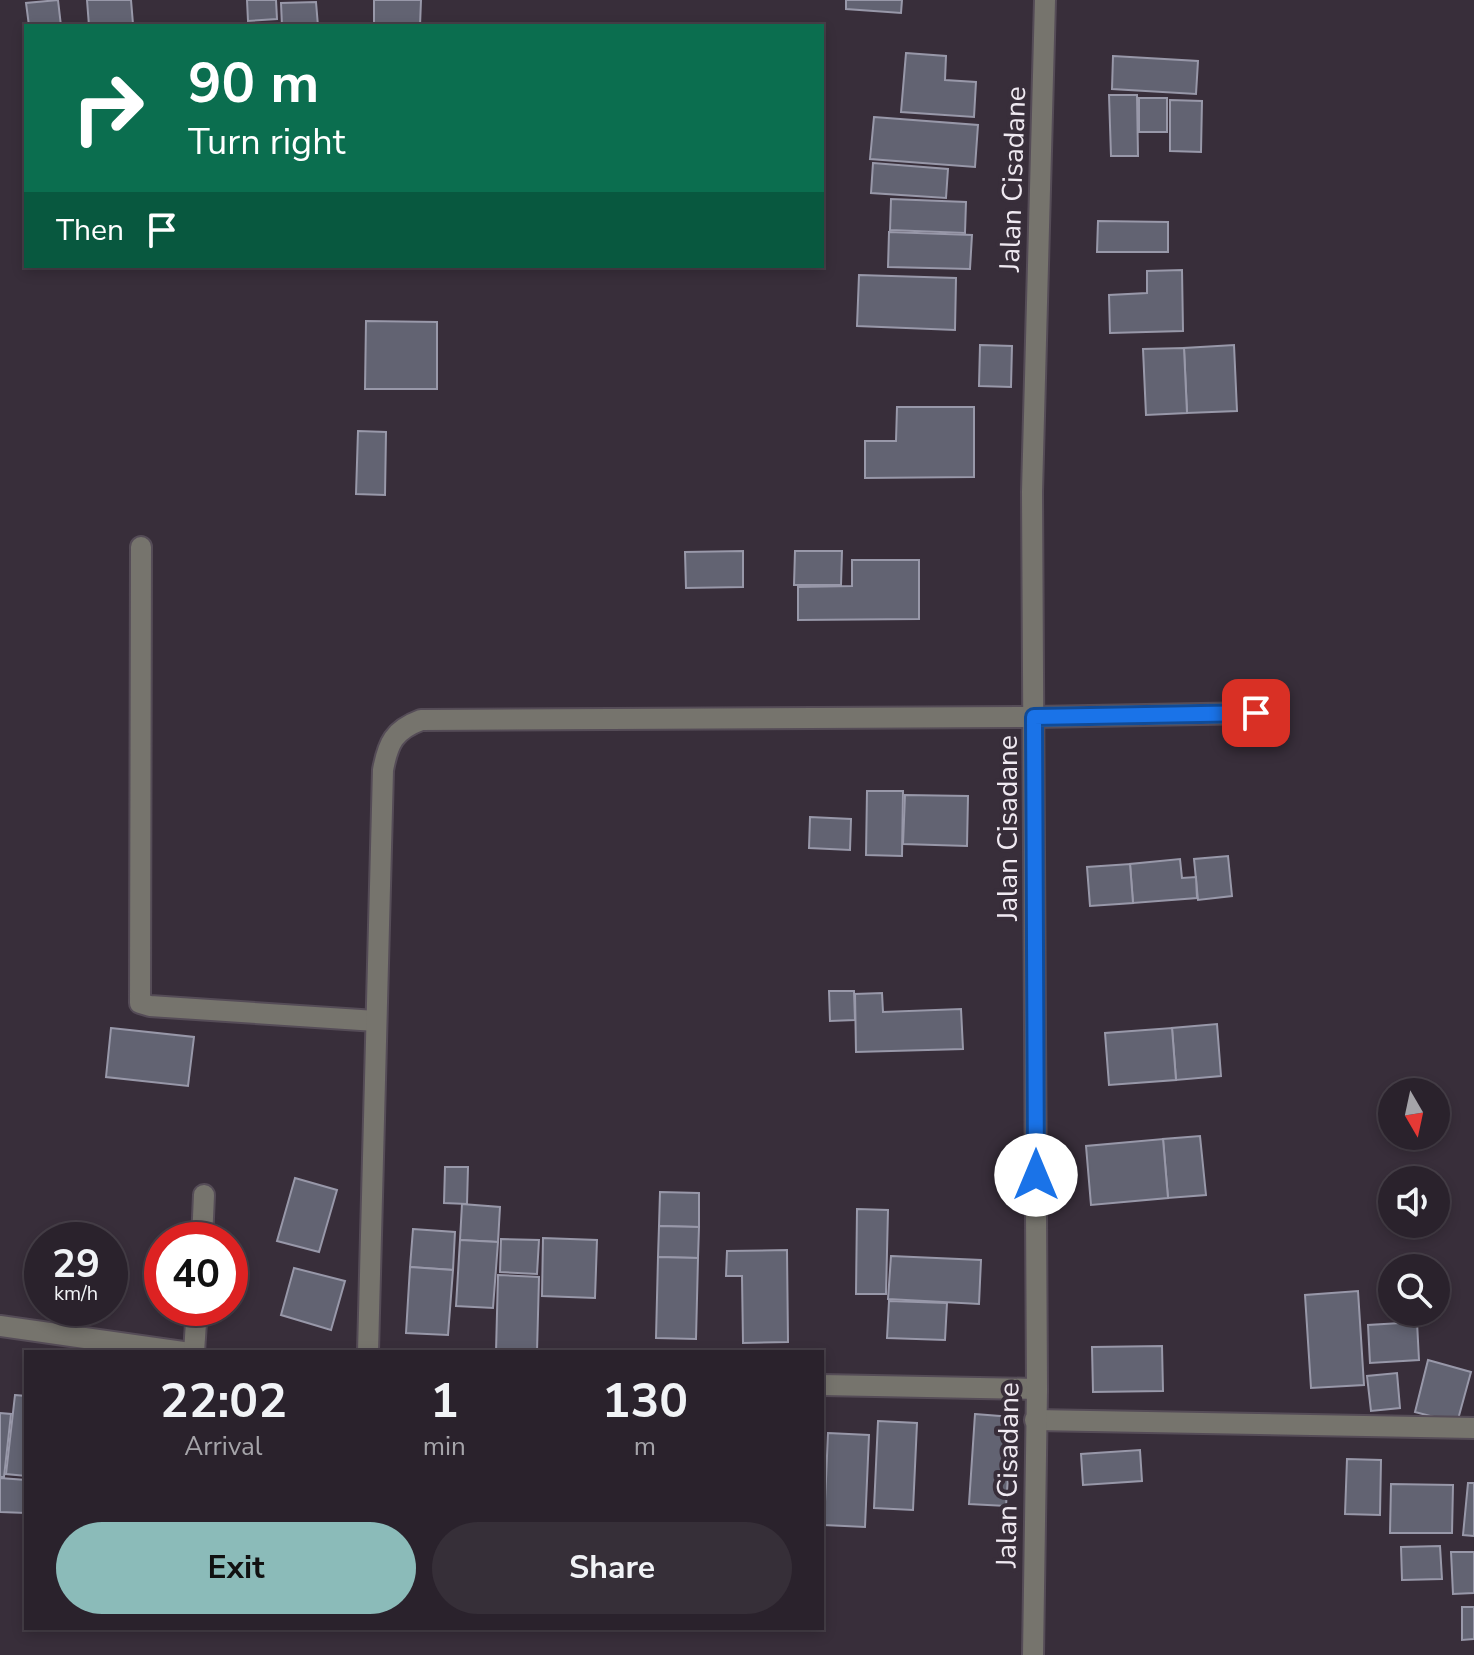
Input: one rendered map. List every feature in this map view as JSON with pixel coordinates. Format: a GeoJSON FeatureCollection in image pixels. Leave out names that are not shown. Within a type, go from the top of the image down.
{"type":"FeatureCollection","features":[{"type":"Feature","properties":{"kind":"street","name":"Jalan Cisadane"},"geometry":{"type":"LineString","coordinates":[[1033,1655],[1037,1389],[1032,492],[1045,0]]}},
{"type":"Feature","properties":{"kind":"street"},"geometry":{"type":"LineString","coordinates":[[141,547],[140,1003],[376,1021]]}},
{"type":"Feature","properties":{"kind":"street"},"geometry":{"type":"LineString","coordinates":[[368,1350],[383,770],[392,738],[410,724],[421,720],[1256,713]]}},
{"type":"Feature","properties":{"kind":"street"},"geometry":{"type":"LineString","coordinates":[[203,1222],[204,1195]]}},
{"type":"Feature","properties":{"kind":"street"},"geometry":{"type":"LineString","coordinates":[[0,1326],[169,1350]]}},
{"type":"Feature","properties":{"kind":"street"},"geometry":{"type":"LineString","coordinates":[[194,1350],[196,1326]]}},
{"type":"Feature","properties":{"kind":"street"},"geometry":{"type":"LineString","coordinates":[[824,1385],[1037,1389]]}},
{"type":"Feature","properties":{"kind":"street"},"geometry":{"type":"LineString","coordinates":[[1035,1420],[1474,1428]]}},
{"type":"Feature","properties":{"kind":"building"},"geometry":{"type":"Polygon","coordinates":[[[58,0],[61,24],[29,24],[26,3],[58,0]]]}},
{"type":"Feature","properties":{"kind":"building"},"geometry":{"type":"Polygon","coordinates":[[[87,0],[131,0],[133,24],[89,24],[87,0]]]}},
{"type":"Feature","properties":{"kind":"building"},"geometry":{"type":"Polygon","coordinates":[[[247,0],[276,0],[277,19],[248,21],[247,0]]]}},
{"type":"Feature","properties":{"kind":"building"},"geometry":{"type":"Polygon","coordinates":[[[374,0],[421,0],[420,24],[374,24],[374,0]]]}},
{"type":"Feature","properties":{"kind":"building"},"geometry":{"type":"Polygon","coordinates":[[[846,0],[902,0],[901,13],[846,9],[846,0]]]}},
{"type":"Feature","properties":{"kind":"building"},"geometry":{"type":"Polygon","coordinates":[[[316,2],[318,24],[282,24],[281,3],[316,2]]]}},
{"type":"Feature","properties":{"kind":"building"},"geometry":{"type":"Polygon","coordinates":[[[906,53],[946,56],[945,80],[976,82],[974,117],[901,112],[906,53]]]}},
{"type":"Feature","properties":{"kind":"building"},"geometry":{"type":"Polygon","coordinates":[[[1113,56],[1198,61],[1196,94],[1112,89],[1113,56]]]}},
{"type":"Feature","properties":{"kind":"building"},"geometry":{"type":"Polygon","coordinates":[[[1109,95],[1137,95],[1138,156],[1111,156],[1109,95]]]}},
{"type":"Feature","properties":{"kind":"building"},"geometry":{"type":"Polygon","coordinates":[[[1139,98],[1167,98],[1167,132],[1139,132],[1139,98]]]}},
{"type":"Feature","properties":{"kind":"building"},"geometry":{"type":"Polygon","coordinates":[[[1170,100],[1202,101],[1201,152],[1170,151],[1170,100]]]}},
{"type":"Feature","properties":{"kind":"building"},"geometry":{"type":"Polygon","coordinates":[[[874,117],[978,125],[975,167],[870,159],[874,117]]]}},
{"type":"Feature","properties":{"kind":"building"},"geometry":{"type":"Polygon","coordinates":[[[873,163],[948,169],[946,198],[871,193],[873,163]]]}},
{"type":"Feature","properties":{"kind":"building"},"geometry":{"type":"Polygon","coordinates":[[[891,199],[966,202],[965,233],[890,230],[891,199]]]}},
{"type":"Feature","properties":{"kind":"building"},"geometry":{"type":"Polygon","coordinates":[[[1098,221],[1168,222],[1168,252],[1097,252],[1098,221]]]}},
{"type":"Feature","properties":{"kind":"building"},"geometry":{"type":"Polygon","coordinates":[[[889,232],[972,235],[970,269],[888,267],[889,232]]]}},
{"type":"Feature","properties":{"kind":"building"},"geometry":{"type":"Polygon","coordinates":[[[1182,270],[1183,331],[1110,333],[1109,295],[1147,293],[1147,271],[1182,270]]]}},
{"type":"Feature","properties":{"kind":"building"},"geometry":{"type":"Polygon","coordinates":[[[859,275],[956,278],[955,330],[857,326],[859,275]]]}},
{"type":"Feature","properties":{"kind":"building"},"geometry":{"type":"Polygon","coordinates":[[[366,321],[437,322],[437,389],[365,389],[366,321]]]}},
{"type":"Feature","properties":{"kind":"building"},"geometry":{"type":"Polygon","coordinates":[[[980,345],[1012,346],[1011,387],[979,386],[980,345]]]}},
{"type":"Feature","properties":{"kind":"building"},"geometry":{"type":"Polygon","coordinates":[[[1234,345],[1237,411],[1187,413],[1184,348],[1234,345]]]}},
{"type":"Feature","properties":{"kind":"building"},"geometry":{"type":"Polygon","coordinates":[[[1184,348],[1187,413],[1146,415],[1143,349],[1184,348]]]}},
{"type":"Feature","properties":{"kind":"building"},"geometry":{"type":"Polygon","coordinates":[[[897,407],[974,407],[974,477],[865,478],[865,441],[896,441],[897,407]]]}},
{"type":"Feature","properties":{"kind":"building"},"geometry":{"type":"Polygon","coordinates":[[[358,431],[386,432],[385,495],[356,494],[358,431]]]}},
{"type":"Feature","properties":{"kind":"building"},"geometry":{"type":"Polygon","coordinates":[[[743,551],[743,587],[686,588],[685,552],[743,551]]]}},
{"type":"Feature","properties":{"kind":"building"},"geometry":{"type":"Polygon","coordinates":[[[795,551],[842,551],[841,585],[794,585],[795,551]]]}},
{"type":"Feature","properties":{"kind":"building"},"geometry":{"type":"Polygon","coordinates":[[[852,560],[919,560],[919,619],[798,620],[798,587],[852,586],[852,560]]]}},
{"type":"Feature","properties":{"kind":"building"},"geometry":{"type":"Polygon","coordinates":[[[867,791],[903,791],[902,856],[866,855],[867,791]]]}},
{"type":"Feature","properties":{"kind":"building"},"geometry":{"type":"Polygon","coordinates":[[[905,795],[968,796],[967,846],[903,844],[905,795]]]}},
{"type":"Feature","properties":{"kind":"building"},"geometry":{"type":"Polygon","coordinates":[[[810,817],[851,819],[850,850],[809,848],[810,817]]]}},
{"type":"Feature","properties":{"kind":"building"},"geometry":{"type":"Polygon","coordinates":[[[1228,856],[1232,896],[1198,900],[1194,859],[1228,856]]]}},
{"type":"Feature","properties":{"kind":"building"},"geometry":{"type":"Polygon","coordinates":[[[1180,859],[1182,878],[1196,877],[1197,898],[1133,903],[1130,864],[1180,859]]]}},
{"type":"Feature","properties":{"kind":"building"},"geometry":{"type":"Polygon","coordinates":[[[1130,864],[1133,903],[1090,906],[1087,867],[1130,864]]]}},
{"type":"Feature","properties":{"kind":"building"},"geometry":{"type":"Polygon","coordinates":[[[829,991],[854,991],[855,1020],[830,1021],[829,991]]]}},
{"type":"Feature","properties":{"kind":"building"},"geometry":{"type":"Polygon","coordinates":[[[882,993],[883,1012],[961,1009],[963,1049],[856,1052],[855,994],[882,993]]]}},
{"type":"Feature","properties":{"kind":"building"},"geometry":{"type":"Polygon","coordinates":[[[1217,1024],[1221,1076],[1176,1080],[1172,1028],[1217,1024]]]}},
{"type":"Feature","properties":{"kind":"building"},"geometry":{"type":"Polygon","coordinates":[[[111,1028],[194,1037],[188,1086],[106,1077],[111,1028]]]}},
{"type":"Feature","properties":{"kind":"building"},"geometry":{"type":"Polygon","coordinates":[[[1172,1028],[1176,1080],[1109,1085],[1105,1033],[1172,1028]]]}},
{"type":"Feature","properties":{"kind":"building"},"geometry":{"type":"Polygon","coordinates":[[[1200,1136],[1206,1195],[1168,1198],[1163,1139],[1200,1136]]]}},
{"type":"Feature","properties":{"kind":"building"},"geometry":{"type":"Polygon","coordinates":[[[1163,1139],[1168,1198],[1091,1205],[1086,1146],[1163,1139]]]}},
{"type":"Feature","properties":{"kind":"building"},"geometry":{"type":"Polygon","coordinates":[[[445,1167],[468,1167],[467,1204],[444,1203],[445,1167]]]}},
{"type":"Feature","properties":{"kind":"building"},"geometry":{"type":"Polygon","coordinates":[[[295,1178],[337,1190],[319,1252],[277,1241],[295,1178]]]}},
{"type":"Feature","properties":{"kind":"building"},"geometry":{"type":"Polygon","coordinates":[[[660,1192],[699,1193],[699,1227],[659,1226],[660,1192]]]}},
{"type":"Feature","properties":{"kind":"building"},"geometry":{"type":"Polygon","coordinates":[[[462,1204],[500,1207],[498,1242],[460,1240],[462,1204]]]}},
{"type":"Feature","properties":{"kind":"building"},"geometry":{"type":"Polygon","coordinates":[[[857,1209],[888,1210],[886,1294],[856,1294],[857,1209]]]}},
{"type":"Feature","properties":{"kind":"building"},"geometry":{"type":"Polygon","coordinates":[[[659,1226],[699,1227],[698,1258],[658,1257],[659,1226]]]}},
{"type":"Feature","properties":{"kind":"building"},"geometry":{"type":"Polygon","coordinates":[[[413,1229],[455,1232],[453,1270],[410,1267],[413,1229]]]}},
{"type":"Feature","properties":{"kind":"building"},"geometry":{"type":"Polygon","coordinates":[[[543,1238],[597,1240],[595,1298],[542,1296],[543,1238]]]}},
{"type":"Feature","properties":{"kind":"building"},"geometry":{"type":"Polygon","coordinates":[[[501,1239],[539,1240],[537,1274],[500,1272],[501,1239]]]}},
{"type":"Feature","properties":{"kind":"building"},"geometry":{"type":"Polygon","coordinates":[[[460,1240],[498,1242],[493,1308],[456,1306],[460,1240]]]}},
{"type":"Feature","properties":{"kind":"building"},"geometry":{"type":"Polygon","coordinates":[[[787,1250],[788,1342],[743,1343],[742,1276],[726,1276],[727,1251],[787,1250]]]}},
{"type":"Feature","properties":{"kind":"building"},"geometry":{"type":"Polygon","coordinates":[[[891,1256],[981,1260],[979,1304],[888,1299],[891,1256]]]}},
{"type":"Feature","properties":{"kind":"building"},"geometry":{"type":"Polygon","coordinates":[[[658,1257],[698,1258],[696,1339],[656,1338],[658,1257]]]}},
{"type":"Feature","properties":{"kind":"building"},"geometry":{"type":"Polygon","coordinates":[[[410,1267],[453,1270],[448,1335],[406,1333],[410,1267]]]}},
{"type":"Feature","properties":{"kind":"building"},"geometry":{"type":"Polygon","coordinates":[[[294,1268],[345,1281],[331,1330],[281,1315],[294,1268]]]}},
{"type":"Feature","properties":{"kind":"building"},"geometry":{"type":"Polygon","coordinates":[[[498,1275],[539,1277],[537,1350],[496,1350],[498,1275]]]}},
{"type":"Feature","properties":{"kind":"building"},"geometry":{"type":"Polygon","coordinates":[[[1358,1291],[1364,1385],[1311,1388],[1305,1295],[1358,1291]]]}},
{"type":"Feature","properties":{"kind":"building"},"geometry":{"type":"Polygon","coordinates":[[[889,1301],[947,1303],[945,1340],[887,1338],[889,1301]]]}},
{"type":"Feature","properties":{"kind":"building"},"geometry":{"type":"Polygon","coordinates":[[[1368,1325],[1417,1326],[1419,1360],[1370,1363],[1368,1325]]]}},
{"type":"Feature","properties":{"kind":"building"},"geometry":{"type":"Polygon","coordinates":[[[1162,1346],[1163,1391],[1093,1392],[1092,1347],[1162,1346]]]}},
{"type":"Feature","properties":{"kind":"building"},"geometry":{"type":"Polygon","coordinates":[[[1428,1360],[1471,1372],[1457,1423],[1415,1412],[1428,1360]]]}},
{"type":"Feature","properties":{"kind":"building"},"geometry":{"type":"Polygon","coordinates":[[[1397,1373],[1400,1408],[1371,1411],[1367,1376],[1397,1373]]]}},
{"type":"Feature","properties":{"kind":"building"},"geometry":{"type":"Polygon","coordinates":[[[15,1395],[24,1396],[24,1476],[6,1474],[15,1395]]]}},
{"type":"Feature","properties":{"kind":"building"},"geometry":{"type":"Polygon","coordinates":[[[0,1413],[11,1414],[4,1477],[0,1477],[0,1413]]]}},
{"type":"Feature","properties":{"kind":"building"},"geometry":{"type":"Polygon","coordinates":[[[975,1414],[1012,1417],[1006,1506],[969,1504],[975,1414]]]}},
{"type":"Feature","properties":{"kind":"building"},"geometry":{"type":"Polygon","coordinates":[[[878,1421],[917,1423],[913,1510],[874,1508],[878,1421]]]}},
{"type":"Feature","properties":{"kind":"building"},"geometry":{"type":"Polygon","coordinates":[[[828,1433],[869,1435],[865,1527],[824,1525],[828,1433]]]}},
{"type":"Feature","properties":{"kind":"building"},"geometry":{"type":"Polygon","coordinates":[[[1140,1450],[1142,1481],[1083,1485],[1081,1454],[1140,1450]]]}},
{"type":"Feature","properties":{"kind":"building"},"geometry":{"type":"Polygon","coordinates":[[[1347,1459],[1381,1460],[1380,1515],[1345,1514],[1347,1459]]]}},
{"type":"Feature","properties":{"kind":"building"},"geometry":{"type":"Polygon","coordinates":[[[0,1478],[24,1480],[24,1513],[0,1512],[0,1478]]]}},
{"type":"Feature","properties":{"kind":"building"},"geometry":{"type":"Polygon","coordinates":[[[1468,1483],[1474,1483],[1474,1536],[1463,1535],[1468,1483]]]}},
{"type":"Feature","properties":{"kind":"building"},"geometry":{"type":"Polygon","coordinates":[[[1391,1484],[1453,1485],[1452,1533],[1390,1533],[1391,1484]]]}},
{"type":"Feature","properties":{"kind":"building"},"geometry":{"type":"Polygon","coordinates":[[[1440,1546],[1442,1579],[1402,1580],[1401,1547],[1440,1546]]]}},
{"type":"Feature","properties":{"kind":"building"},"geometry":{"type":"Polygon","coordinates":[[[1451,1552],[1474,1552],[1474,1593],[1453,1594],[1451,1552]]]}},
{"type":"Feature","properties":{"kind":"building"},"geometry":{"type":"Polygon","coordinates":[[[1462,1607],[1474,1607],[1474,1639],[1462,1640],[1462,1607]]]}},
{"type":"Feature","properties":{"kind":"route"},"geometry":{"type":"LineString","coordinates":[[1036,1175],[1034,717],[1256,713]]}}]}
